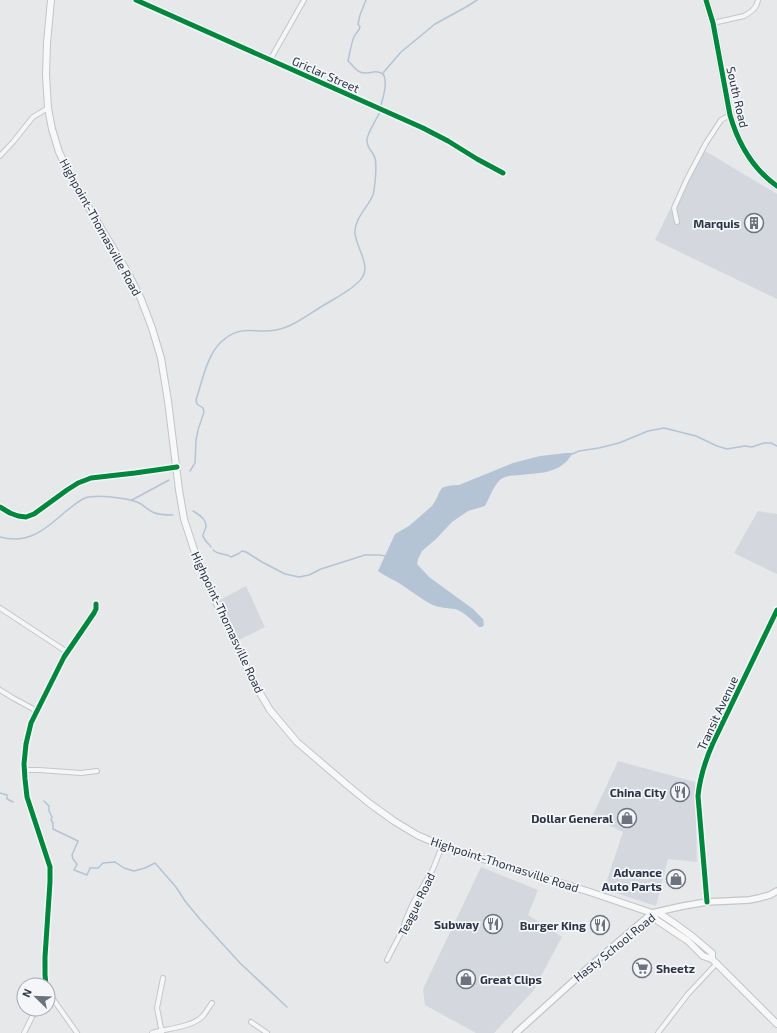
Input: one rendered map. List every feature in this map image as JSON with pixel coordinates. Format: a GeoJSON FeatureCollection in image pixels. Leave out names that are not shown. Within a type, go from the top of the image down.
{"type":"FeatureCollection","features":[{"type":"Feature","properties":{"kind":"main road","name":"Highpoint-Thomasville Road"},"geometry":{"type":"LineString","coordinates":[[51,0],[46,67],[48,108],[52,129],[59,152],[74,183],[128,273],[141,299],[152,328],[161,358],[184,519],[199,565],[253,681],[270,710],[297,742],[369,804],[410,831],[442,846],[652,913],[659,913],[693,937],[712,953],[714,961],[777,1024]]}},
{"type":"Feature","properties":{"kind":"street","name":"Griclar Street"},"geometry":{"type":"LineString","coordinates":[[136,0],[422,128],[448,141],[503,173]]}},
{"type":"Feature","properties":{"kind":"street"},"geometry":{"type":"LineString","coordinates":[[270,60],[304,0]]}},
{"type":"Feature","properties":{"kind":"street","name":"South Road"},"geometry":{"type":"LineString","coordinates":[[706,0],[713,23],[734,130],[747,154],[758,169],[777,186]]}},
{"type":"Feature","properties":{"kind":"street"},"geometry":{"type":"LineString","coordinates":[[713,23],[748,14],[755,8],[758,0]]}},
{"type":"Feature","properties":{"kind":"street"},"geometry":{"type":"LineString","coordinates":[[0,156],[33,117],[48,108]]}},
{"type":"Feature","properties":{"kind":"street"},"geometry":{"type":"LineString","coordinates":[[676,222],[674,208],[687,179],[706,143],[721,120],[730,115]]}},
{"type":"Feature","properties":{"kind":"street"},"geometry":{"type":"LineString","coordinates":[[0,507],[10,513],[26,517],[34,514],[78,483],[91,478],[135,474],[177,467]]}},
{"type":"Feature","properties":{"kind":"street"},"geometry":{"type":"LineString","coordinates":[[45,977],[50,867],[27,797],[24,770],[26,744],[31,723],[61,663],[94,613],[96,604]]}},
{"type":"Feature","properties":{"kind":"street"},"geometry":{"type":"LineString","coordinates":[[0,608],[67,652]]}},
{"type":"Feature","properties":{"kind":"street","name":"Transit Avenue"},"geometry":{"type":"LineString","coordinates":[[707,902],[698,796],[700,781],[712,744],[777,610]]}},
{"type":"Feature","properties":{"kind":"street"},"geometry":{"type":"LineString","coordinates":[[0,690],[37,711]]}},
{"type":"Feature","properties":{"kind":"street"},"geometry":{"type":"LineString","coordinates":[[24,770],[81,773],[97,771]]}},
{"type":"Feature","properties":{"kind":"street","name":"Teague Road"},"geometry":{"type":"LineString","coordinates":[[387,960],[402,931],[413,903],[433,869],[442,846]]}},
{"type":"Feature","properties":{"kind":"street","name":"Hasty School Road"},"geometry":{"type":"LineString","coordinates":[[516,1033],[652,913],[707,902],[749,900],[770,895],[777,891]]}},
{"type":"Feature","properties":{"kind":"street"},"geometry":{"type":"LineString","coordinates":[[658,1033],[714,961]]}},
{"type":"Feature","properties":{"kind":"street"},"geometry":{"type":"LineString","coordinates":[[161,1032],[158,1008],[163,978]]}},
{"type":"Feature","properties":{"kind":"street"},"geometry":{"type":"LineString","coordinates":[[56,1002],[77,1033]]}},
{"type":"Feature","properties":{"kind":"street"},"geometry":{"type":"LineString","coordinates":[[152,1033],[161,1032],[195,1021],[202,1016],[212,1003]]}},
{"type":"Feature","properties":{"kind":"street"},"geometry":{"type":"LineString","coordinates":[[24,1033],[32,1017]]}},
{"type":"Feature","properties":{"kind":"street"},"geometry":{"type":"LineString","coordinates":[[251,1022],[267,1033]]}},
{"type":"Feature","properties":{"kind":"shaded area"},"geometry":{"type":"Polygon","coordinates":[[[700,148],[777,194],[777,299],[655,240],[700,148]]]}},
{"type":"Feature","properties":{"kind":"shaded area"},"geometry":{"type":"Polygon","coordinates":[[[758,511],[777,514],[777,574],[734,553],[758,511]]]}},
{"type":"Feature","properties":{"kind":"shaded area"},"geometry":{"type":"Polygon","coordinates":[[[246,586],[265,627],[239,640],[220,600],[246,586]]]}},
{"type":"Feature","properties":{"kind":"shaded area"},"geometry":{"type":"Polygon","coordinates":[[[618,761],[695,782],[697,862],[668,859],[656,906],[604,889],[623,832],[592,817],[618,761]]]}},
{"type":"Feature","properties":{"kind":"shaded area"},"geometry":{"type":"Polygon","coordinates":[[[481,867],[538,890],[528,915],[562,937],[533,991],[494,1033],[476,1033],[425,1005],[423,989],[481,867]]]}},
{"type":"Feature","properties":{"kind":"water"},"geometry":{"type":"Polygon","coordinates":[[[573,453],[567,461],[551,471],[510,476],[501,479],[494,488],[485,506],[468,511],[452,522],[422,551],[418,559],[417,564],[429,577],[473,609],[483,619],[484,625],[482,627],[479,627],[468,616],[458,610],[438,607],[429,603],[378,571],[395,534],[409,526],[432,506],[441,490],[446,486],[459,485],[513,463],[540,456],[573,453]]]}},
{"type":"Feature","properties":{"kind":"waterway"},"geometry":{"type":"LineString","coordinates":[[366,0],[360,15],[358,24],[360,27],[352,41],[348,61],[360,72],[382,73],[385,86],[381,105]]}},
{"type":"Feature","properties":{"kind":"waterway"},"geometry":{"type":"LineString","coordinates":[[383,73],[401,52],[435,24],[477,0]]}},
{"type":"Feature","properties":{"kind":"waterway"},"geometry":{"type":"LineString","coordinates":[[190,471],[195,463],[196,440],[204,412],[203,408],[197,404],[196,400],[209,361],[216,347],[228,336],[235,333],[248,330],[276,330],[289,326],[348,291],[363,276],[365,266],[356,238],[355,228],[359,218],[373,195],[376,176],[376,162],[368,145],[367,139],[380,112]]}},
{"type":"Feature","properties":{"kind":"waterway"},"geometry":{"type":"LineString","coordinates":[[572,454],[579,451],[619,443],[648,431],[664,428],[696,436],[727,449],[745,446],[752,447],[764,443],[771,443],[777,446]]}},
{"type":"Feature","properties":{"kind":"waterway"},"geometry":{"type":"LineString","coordinates":[[132,500],[169,480]]}},
{"type":"Feature","properties":{"kind":"waterway"},"geometry":{"type":"LineString","coordinates":[[0,537],[19,539],[36,534],[51,524],[77,502],[90,497],[103,496],[126,499],[139,503],[157,514],[173,515]]}},
{"type":"Feature","properties":{"kind":"waterway"},"geometry":{"type":"LineString","coordinates":[[193,511],[201,516],[205,521],[206,527],[203,536],[211,547]]}},
{"type":"Feature","properties":{"kind":"waterway"},"geometry":{"type":"LineString","coordinates":[[213,550],[217,553],[231,557],[242,551],[246,552],[285,574],[299,577],[309,575],[321,569],[365,555],[386,556]]}},
{"type":"Feature","properties":{"kind":"waterway"},"geometry":{"type":"LineString","coordinates":[[0,793],[7,795],[7,799],[13,802]]}},
{"type":"Feature","properties":{"kind":"waterway"},"geometry":{"type":"LineString","coordinates":[[44,801],[49,806],[53,829],[78,841],[72,855],[77,864],[74,870],[87,875],[90,868],[98,868],[103,863],[115,862],[124,868],[134,871],[155,863],[176,887],[199,918],[240,963],[287,1007]]}},
{"type":"Feature","properties":{"kind":"cycle path"},"geometry":{"type":"LineString","coordinates":[[136,0],[423,128],[503,173]]}},
{"type":"Feature","properties":{"kind":"cycle path"},"geometry":{"type":"LineString","coordinates":[[706,0],[713,23],[730,115],[737,136],[748,155],[761,172],[777,186]]}},
{"type":"Feature","properties":{"kind":"cycle path"},"geometry":{"type":"LineString","coordinates":[[0,507],[10,513],[26,517],[34,514],[78,483],[91,478],[177,467]]}},
{"type":"Feature","properties":{"kind":"cycle path"},"geometry":{"type":"LineString","coordinates":[[45,977],[50,867],[27,797],[24,764],[26,744],[31,723],[64,657],[94,613],[96,604]]}},
{"type":"Feature","properties":{"kind":"cycle path"},"geometry":{"type":"LineString","coordinates":[[707,902],[698,796],[705,762],[777,610]]}},
{"type":"Feature","properties":{"kind":"place","name":"Marquis"},"geometry":{"type":"Point","coordinates":[754,223]}},
{"type":"Feature","properties":{"kind":"place","name":"China City"},"geometry":{"type":"Point","coordinates":[680,792]}},
{"type":"Feature","properties":{"kind":"place","name":"Dollar General"},"geometry":{"type":"Point","coordinates":[627,818]}},
{"type":"Feature","properties":{"kind":"place","name":"Advance Auto Parts"},"geometry":{"type":"Point","coordinates":[676,879]}},
{"type":"Feature","properties":{"kind":"place","name":"Subway"},"geometry":{"type":"Point","coordinates":[493,924]}},
{"type":"Feature","properties":{"kind":"place","name":"Burger King"},"geometry":{"type":"Point","coordinates":[600,925]}},
{"type":"Feature","properties":{"kind":"place","name":"Sheetz"},"geometry":{"type":"Point","coordinates":[642,968]}},
{"type":"Feature","properties":{"kind":"place","name":"Great Clips"},"geometry":{"type":"Point","coordinates":[466,979]}}]}
